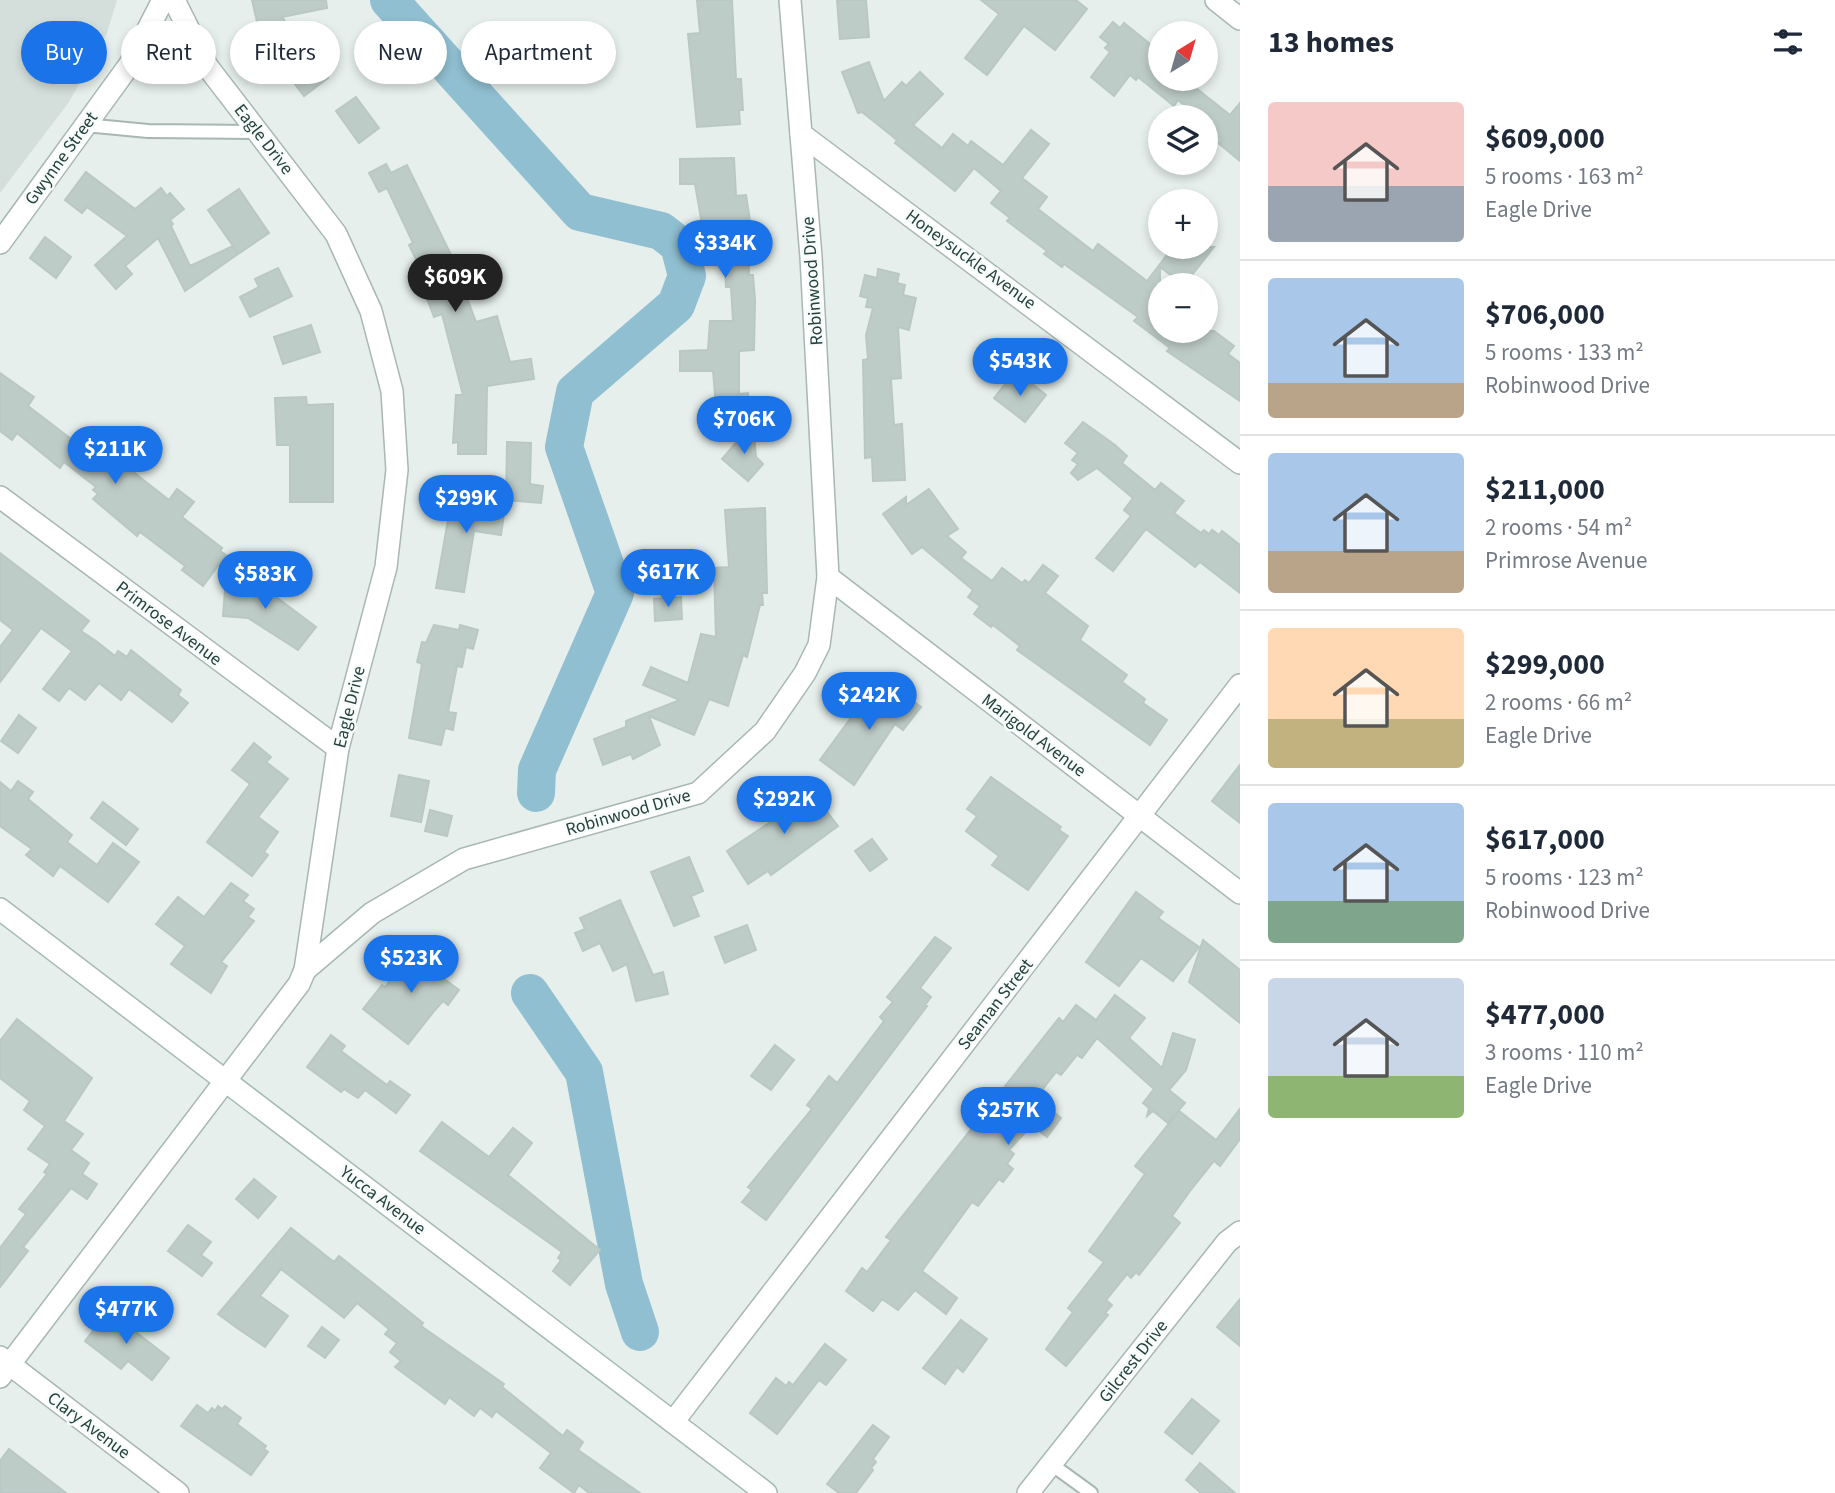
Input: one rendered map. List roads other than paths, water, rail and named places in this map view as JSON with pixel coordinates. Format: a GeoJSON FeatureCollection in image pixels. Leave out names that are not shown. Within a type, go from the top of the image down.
{"type":"FeatureCollection","features":[{"type":"Feature","properties":{"kind":"street","name":"Gwynne Street"},"geometry":{"type":"LineString","coordinates":[[0,243],[130,64],[163,0]]}},
{"type":"Feature","properties":{"kind":"street","name":"Eagle Drive"},"geometry":{"type":"LineString","coordinates":[[3,1366],[299,984],[305,970],[338,748],[386,568],[397,470],[391,391],[371,311],[336,234],[207,66],[174,0]]}},
{"type":"Feature","properties":{"kind":"street","name":"Robinwood Drive"},"geometry":{"type":"LineString","coordinates":[[305,970],[372,914],[464,859],[698,793],[765,731],[805,673],[819,645],[828,577],[801,134],[790,0]]}},
{"type":"Feature","properties":{"kind":"street"},"geometry":{"type":"LineString","coordinates":[[1216,0],[1240,19]]}},
{"type":"Feature","properties":{"kind":"street","name":"Honeysuckle Avenue"},"geometry":{"type":"LineString","coordinates":[[801,134],[1240,463]]}},
{"type":"Feature","properties":{"kind":"street","name":"Primrose Avenue"},"geometry":{"type":"LineString","coordinates":[[0,497],[338,748]]}},
{"type":"Feature","properties":{"kind":"street","name":"Marigold Avenue"},"geometry":{"type":"LineString","coordinates":[[828,577],[1240,893]]}},
{"type":"Feature","properties":{"kind":"street","name":"Seaman Street"},"geometry":{"type":"LineString","coordinates":[[673,1422],[1240,685]]}},
{"type":"Feature","properties":{"kind":"street","name":"Yucca Avenue"},"geometry":{"type":"LineString","coordinates":[[0,909],[766,1493]]}},
{"type":"Feature","properties":{"kind":"street","name":"Gilcrest Drive"},"geometry":{"type":"LineString","coordinates":[[1028,1493],[1227,1242],[1240,1232]]}},
{"type":"Feature","properties":{"kind":"street","name":"Clary Avenue"},"geometry":{"type":"LineString","coordinates":[[3,1366],[178,1493]]}},
{"type":"Feature","properties":{"kind":"lane"},"geometry":{"type":"LineString","coordinates":[[85,125],[148,131],[260,132]]}},
{"type":"Feature","properties":{"kind":"lane"},"geometry":{"type":"LineString","coordinates":[[1051,1464],[1091,1493]]}},
{"type":"Feature","properties":{"kind":"waterway"},"geometry":{"type":"LineString","coordinates":[[389,0],[580,212],[661,231],[679,245],[687,276],[676,305],[575,392],[564,447],[615,593],[537,770],[536,793]]}},
{"type":"Feature","properties":{"kind":"waterway"},"geometry":{"type":"LineString","coordinates":[[530,993],[584,1072],[624,1284],[640,1332]]}}]}
